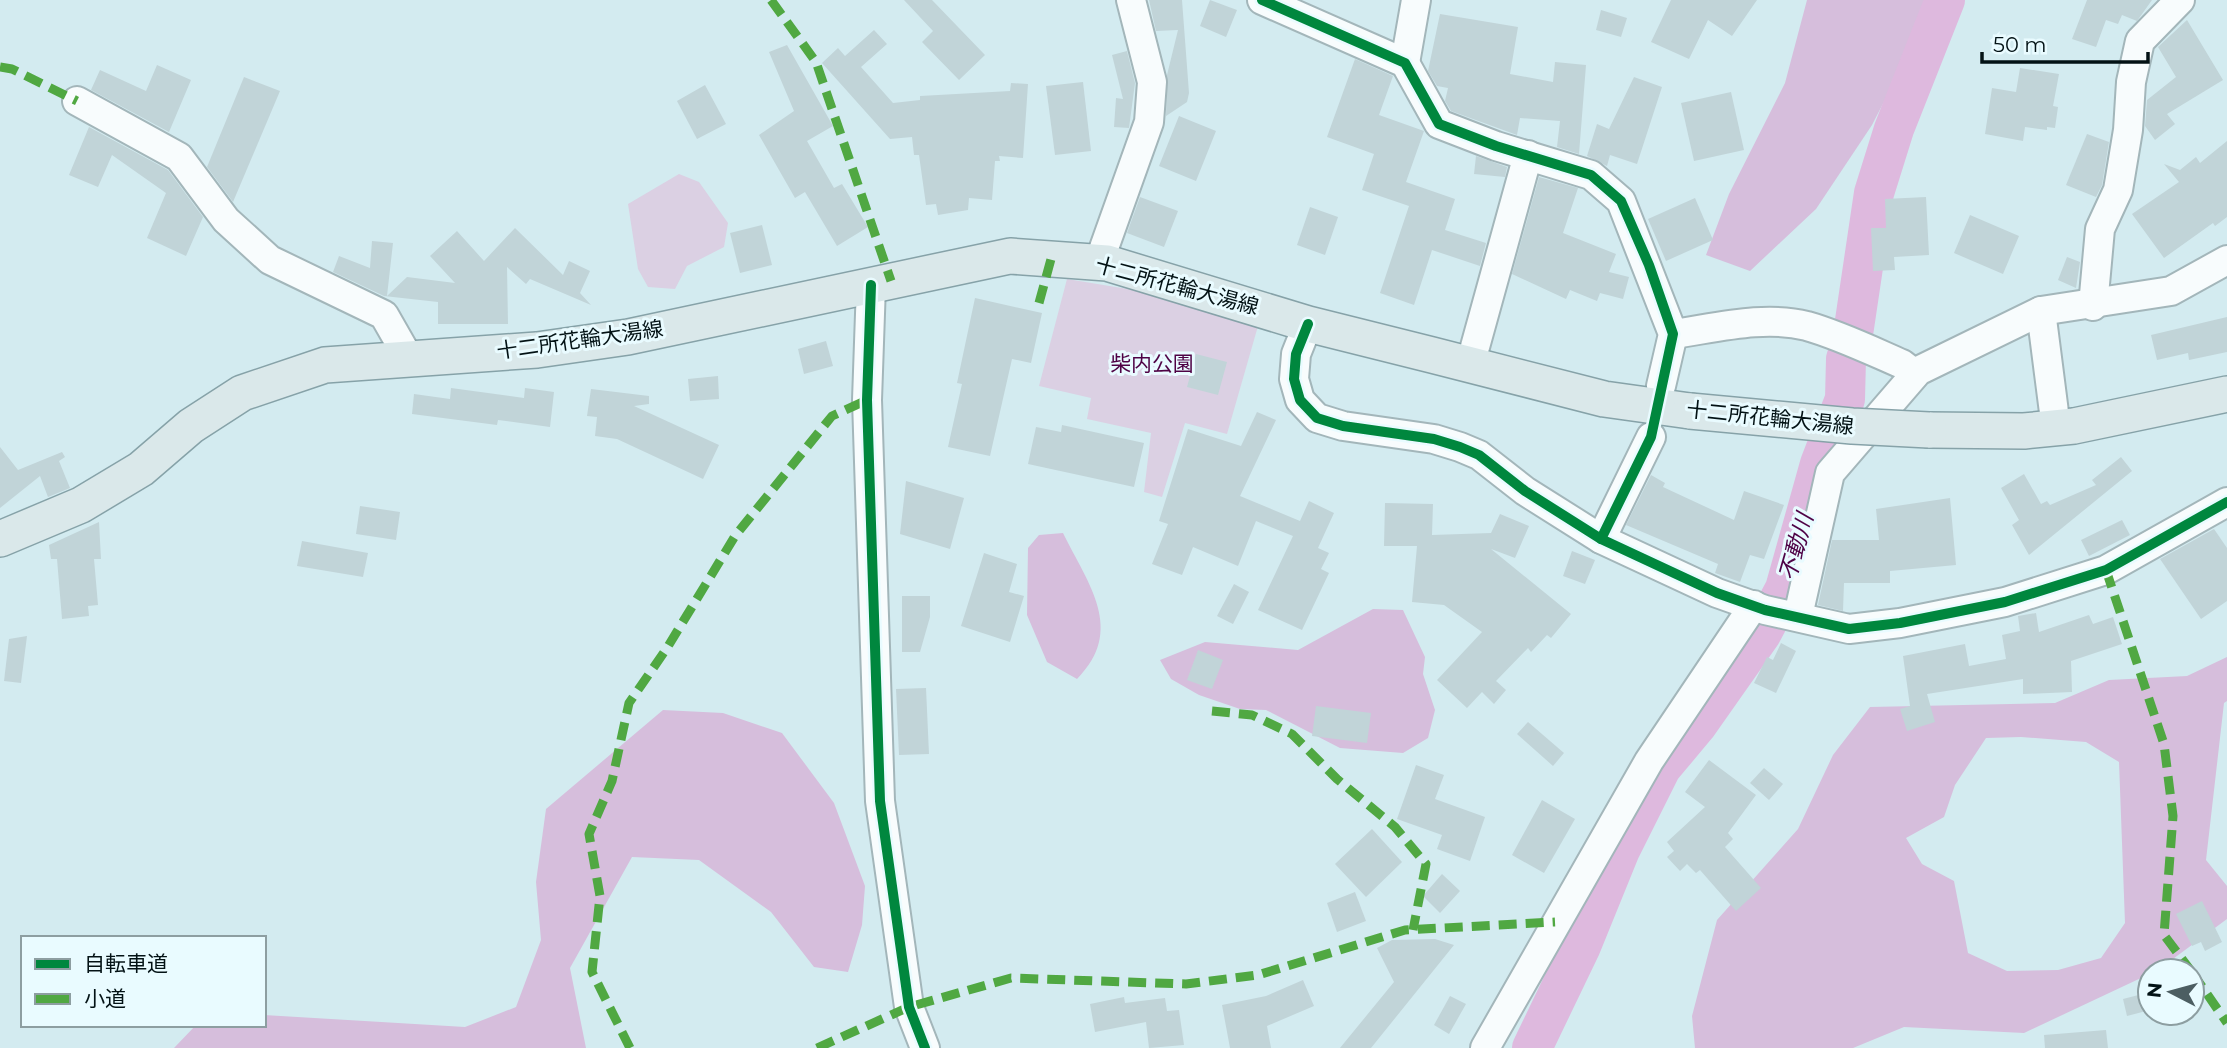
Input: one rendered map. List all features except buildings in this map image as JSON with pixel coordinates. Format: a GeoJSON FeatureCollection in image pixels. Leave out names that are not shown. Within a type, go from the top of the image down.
{"type":"FeatureCollection","features":[{"type":"Feature","properties":{"kind":"main road","name":"十二所花輪大湯線"},"geometry":{"type":"LineString","coordinates":[[0,539],[81,505],[141,469],[191,426],[242,393],[325,365],[408,357],[537,350],[628,337],[1010,256],[1099,262],[1308,324],[1604,399],[1690,411],[1929,430],[2024,431],[2056,428],[2227,394]]}},
{"type":"Feature","properties":{"kind":"street"},"geometry":{"type":"LineString","coordinates":[[1099,262],[1149,122],[1152,82],[1131,0]]}},
{"type":"Feature","properties":{"kind":"street"},"geometry":{"type":"LineString","coordinates":[[1262,0],[1405,63],[1439,124],[1591,175],[1621,201],[1673,334],[1661,386]]}},
{"type":"Feature","properties":{"kind":"street"},"geometry":{"type":"LineString","coordinates":[[1405,63],[1416,0]]}},
{"type":"Feature","properties":{"kind":"street"},"geometry":{"type":"LineString","coordinates":[[2093,306],[2099,229],[2118,190],[2128,130],[2131,82],[2140,41],[2180,0]]}},
{"type":"Feature","properties":{"kind":"street"},"geometry":{"type":"LineString","coordinates":[[77,100],[179,157],[226,220],[270,260],[384,315],[408,357]]}},
{"type":"Feature","properties":{"kind":"street"},"geometry":{"type":"LineString","coordinates":[[1470,365],[1528,155]]}},
{"type":"Feature","properties":{"kind":"street"},"geometry":{"type":"LineString","coordinates":[[1485,1048],[1649,761],[1718,664],[1776,611],[1830,473],[1915,373],[2041,311],[2093,306],[2171,291],[2227,260]]}},
{"type":"Feature","properties":{"kind":"street"},"geometry":{"type":"LineString","coordinates":[[871,285],[867,400],[880,801],[909,1007],[925,1048]]}},
{"type":"Feature","properties":{"kind":"street"},"geometry":{"type":"LineString","coordinates":[[2041,311],[2056,428]]}},
{"type":"Feature","properties":{"kind":"street"},"geometry":{"type":"LineString","coordinates":[[1673,334],[1779,322],[1806,326],[1902,364],[1915,373]]}},
{"type":"Feature","properties":{"kind":"street"},"geometry":{"type":"LineString","coordinates":[[1308,324],[1296,354],[1294,379],[1300,400],[1317,418],[1343,426],[1434,439],[1479,454],[1525,491],[1601,539],[1717,593],[1849,629],[1900,623],[2004,602],[2106,570],[2227,502]]}},
{"type":"Feature","properties":{"kind":"street"},"geometry":{"type":"LineString","coordinates":[[1601,539],[1651,437]]}},
{"type":"Feature","properties":{"kind":"green space"},"geometry":{"type":"Polygon","coordinates":[[[679,174],[699,182],[728,223],[724,247],[687,266],[675,289],[648,287],[638,269],[628,204],[679,174]]]}},
{"type":"Feature","properties":{"kind":"green space","name":"柴内公園"},"geometry":{"type":"Polygon","coordinates":[[[1067,279],[1152,293],[1258,326],[1227,434],[1185,423],[1162,497],[1144,492],[1151,433],[1087,419],[1091,398],[1039,386],[1067,279]]]}},
{"type":"Feature","properties":{"kind":"shaded area"},"geometry":{"type":"Polygon","coordinates":[[[1807,0],[1936,0],[1872,125],[1816,209],[1750,271],[1706,255],[1729,194],[1785,83],[1807,0]]]}},
{"type":"Feature","properties":{"kind":"shaded area"},"geometry":{"type":"Polygon","coordinates":[[[1063,533],[1091,589],[1101,625],[1099,643],[1091,661],[1077,679],[1047,662],[1027,615],[1028,548],[1039,535],[1063,533]]]}},
{"type":"Feature","properties":{"kind":"shaded area"},"geometry":{"type":"Polygon","coordinates":[[[1373,609],[1403,610],[1425,657],[1423,674],[1435,710],[1428,738],[1403,753],[1340,748],[1266,710],[1240,709],[1199,695],[1171,679],[1160,660],[1205,642],[1298,650],[1373,609]]]}},
{"type":"Feature","properties":{"kind":"shaded area"},"geometry":{"type":"Polygon","coordinates":[[[2227,657],[2227,701],[2224,703],[2206,860],[2227,886],[2227,919],[2176,957],[2136,957],[2136,980],[2024,1033],[1904,1027],[1853,1048],[1695,1048],[1692,1016],[1717,920],[1798,829],[1833,755],[1870,707],[2055,703],[2109,680],[2187,676],[2227,657]],[[2021,737],[1986,738],[1955,785],[1944,817],[1906,838],[1922,864],[1954,881],[1968,953],[2007,971],[2058,970],[2101,958],[2125,923],[2119,762],[2086,742],[2021,737]]]}},
{"type":"Feature","properties":{"kind":"shaded area"},"geometry":{"type":"Polygon","coordinates":[[[663,710],[723,713],[782,733],[834,803],[865,886],[862,925],[848,972],[814,967],[771,912],[699,860],[632,857],[570,968],[586,1048],[174,1048],[194,1027],[266,1027],[266,1015],[465,1027],[516,1007],[541,940],[536,882],[546,809],[663,710]]]}},
{"type":"Feature","properties":{"kind":"waterway","name":"不動川"},"geometry":{"type":"LineString","coordinates":[[1532,1048],[1581,946],[1620,850],[1661,768],[1697,725],[1761,634],[1785,589],[1820,464],[1845,399],[1846,359],[1852,341],[1874,193],[1894,129],[1945,0]]}},
{"type":"Feature","properties":{"kind":"marked path"},"geometry":{"type":"LineString","coordinates":[[771,0],[816,62],[891,281]]}},
{"type":"Feature","properties":{"kind":"marked path"},"geometry":{"type":"LineString","coordinates":[[0,67],[12,69],[77,101]]}},
{"type":"Feature","properties":{"kind":"marked path"},"geometry":{"type":"LineString","coordinates":[[1039,303],[1051,259]]}},
{"type":"Feature","properties":{"kind":"marked path"},"geometry":{"type":"LineString","coordinates":[[630,1048],[592,972],[600,896],[589,834],[612,781],[629,703],[667,648],[735,536],[832,416],[867,400]]}},
{"type":"Feature","properties":{"kind":"marked path"},"geometry":{"type":"LineString","coordinates":[[2106,570],[2164,744],[2173,816],[2164,935],[2180,957]]}},
{"type":"Feature","properties":{"kind":"marked path"},"geometry":{"type":"LineString","coordinates":[[1212,711],[1252,715],[1292,734],[1337,779],[1395,827],[1426,864],[1413,930]]}},
{"type":"Feature","properties":{"kind":"marked path"},"geometry":{"type":"LineString","coordinates":[[817,1048],[909,1007],[1011,978],[1186,984],[1258,975],[1405,930],[1555,922]]}},
{"type":"Feature","properties":{"kind":"marked path"},"geometry":{"type":"LineString","coordinates":[[2206,992],[2227,1023]]}},
{"type":"Feature","properties":{"kind":"cycle path"},"geometry":{"type":"LineString","coordinates":[[1262,0],[1405,63],[1439,124],[1496,146],[1591,175],[1621,201],[1649,265],[1673,334],[1651,437],[1601,539]]}},
{"type":"Feature","properties":{"kind":"cycle path"},"geometry":{"type":"LineString","coordinates":[[871,285],[867,400],[880,801],[909,1007],[925,1048]]}},
{"type":"Feature","properties":{"kind":"cycle path"},"geometry":{"type":"LineString","coordinates":[[1308,324],[1296,354],[1294,379],[1300,400],[1317,418],[1343,426],[1434,439],[1460,447],[1479,455],[1525,491],[1601,539],[1717,593],[1765,610],[1849,629],[1900,623],[2005,602],[2106,570],[2227,502]]}}]}
